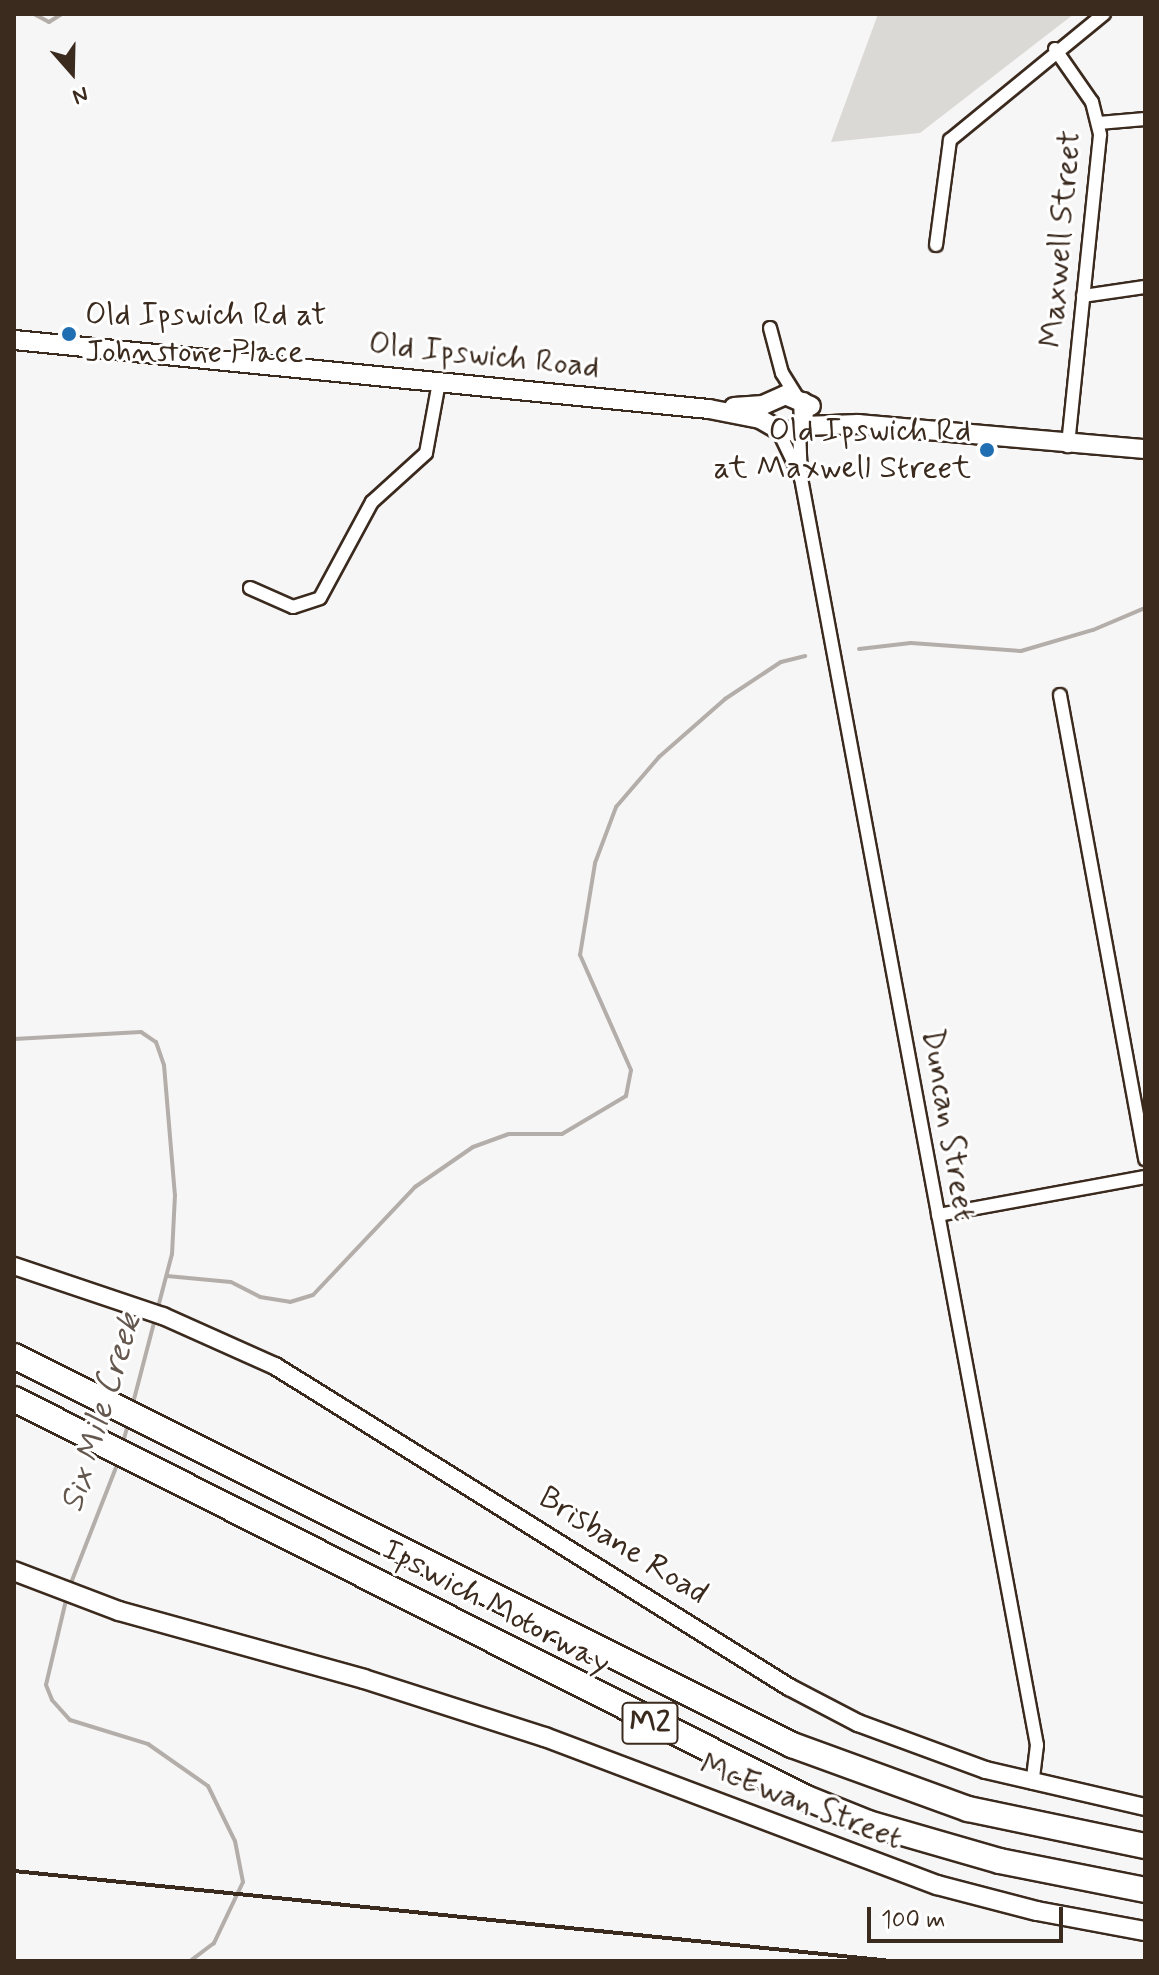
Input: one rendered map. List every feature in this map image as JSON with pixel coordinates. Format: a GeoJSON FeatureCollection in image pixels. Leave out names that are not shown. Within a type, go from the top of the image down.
{"type":"FeatureCollection","features":[{"type":"Feature","properties":{"kind":"highway","name":"Ipswich Motorway"},"geometry":{"type":"LineString","coordinates":[[14,1356],[792,1745],[968,1809],[1145,1846]]}},
{"type":"Feature","properties":{"kind":"highway","name":"Ipswich Motorway"},"geometry":{"type":"LineString","coordinates":[[14,1399],[804,1797],[868,1823],[986,1858],[1145,1890]]}},
{"type":"Feature","properties":{"kind":"main road","name":"Old Ipswich Road"},"geometry":{"type":"LineString","coordinates":[[14,340],[709,409],[775,428]]}},
{"type":"Feature","properties":{"kind":"main road"},"geometry":{"type":"LineString","coordinates":[[858,424],[789,399],[769,408],[775,428],[858,424],[1068,446],[1145,449]]}},
{"type":"Feature","properties":{"kind":"main road"},"geometry":{"type":"LineString","coordinates":[[789,399],[801,428]]}},
{"type":"Feature","properties":{"kind":"main road","name":"Old Ipswich Road"},"geometry":{"type":"LineString","coordinates":[[709,409],[789,399]]}},
{"type":"Feature","properties":{"kind":"main road","name":"McEwan Street"},"geometry":{"type":"LineString","coordinates":[[14,1571],[119,1611],[364,1679],[545,1737],[937,1885],[1037,1911],[1145,1931]]}},
{"type":"Feature","properties":{"kind":"street"},"geometry":{"type":"LineString","coordinates":[[936,245],[950,140],[1055,49],[1104,14]]}},
{"type":"Feature","properties":{"kind":"street","name":"Maxwell Street"},"geometry":{"type":"LineString","coordinates":[[1055,49],[1092,102],[1099,123],[1068,446]]}},
{"type":"Feature","properties":{"kind":"street"},"geometry":{"type":"LineString","coordinates":[[1099,123],[1145,119]]}},
{"type":"Feature","properties":{"kind":"street"},"geometry":{"type":"LineString","coordinates":[[1083,296],[1145,287]]}},
{"type":"Feature","properties":{"kind":"street"},"geometry":{"type":"LineString","coordinates":[[770,328],[789,399]]}},
{"type":"Feature","properties":{"kind":"street"},"geometry":{"type":"LineString","coordinates":[[250,588],[293,607],[320,598],[366,510],[426,453],[434,430],[439,382]]}},
{"type":"Feature","properties":{"kind":"street","name":"Duncan Street"},"geometry":{"type":"LineString","coordinates":[[775,428],[801,478]]}},
{"type":"Feature","properties":{"kind":"street","name":"Duncan Street"},"geometry":{"type":"LineString","coordinates":[[801,428],[801,478],[1037,1745],[1032,1783]]}},
{"type":"Feature","properties":{"kind":"street"},"geometry":{"type":"LineString","coordinates":[[1060,695],[1145,1159]]}},
{"type":"Feature","properties":{"kind":"street"},"geometry":{"type":"LineString","coordinates":[[938,1215],[1145,1177]]}},
{"type":"Feature","properties":{"kind":"street","name":"Brisbane Road"},"geometry":{"type":"LineString","coordinates":[[14,1266],[88,1290],[237,1347],[355,1412],[789,1687],[896,1739],[1032,1783],[1145,1807]]}},
{"type":"Feature","properties":{"kind":"shaded area"},"geometry":{"type":"Polygon","coordinates":[[[878,14],[1074,14],[920,133],[831,142],[878,14]]]}},
{"type":"Feature","properties":{"kind":"waterway","name":"Six Mile Creek"},"geometry":{"type":"LineString","coordinates":[[34,14],[49,22],[62,14]]}},
{"type":"Feature","properties":{"kind":"waterway"},"geometry":{"type":"LineString","coordinates":[[859,649],[911,643],[1021,651],[1093,630],[1145,608]]}},
{"type":"Feature","properties":{"kind":"waterway"},"geometry":{"type":"LineString","coordinates":[[167,1276],[231,1282],[260,1297],[290,1302],[313,1295],[415,1187],[473,1147],[509,1134],[562,1134],[626,1096],[631,1070],[580,955],[595,863],[616,807],[659,757],[725,699],[781,662],[805,656]]}},
{"type":"Feature","properties":{"kind":"waterway","name":"Six Mile Creek"},"geometry":{"type":"LineString","coordinates":[[14,1039],[141,1032],[156,1042],[164,1065],[175,1195],[172,1254],[157,1311]]}},
{"type":"Feature","properties":{"kind":"waterway","name":"Six Mile Creek"},"geometry":{"type":"LineString","coordinates":[[132,1407],[155,1319]]}},
{"type":"Feature","properties":{"kind":"waterway","name":"Six Mile Creek"},"geometry":{"type":"LineString","coordinates":[[123,1442],[128,1424]]}},
{"type":"Feature","properties":{"kind":"waterway","name":"Six Mile Creek"},"geometry":{"type":"LineString","coordinates":[[69,1588],[118,1462]]}},
{"type":"Feature","properties":{"kind":"waterway","name":"Six Mile Creek"},"geometry":{"type":"LineString","coordinates":[[67,1596],[46,1685],[52,1700],[70,1720],[148,1744],[208,1786],[235,1841],[243,1882],[214,1943],[190,1961]]}},
{"type":"Feature","properties":{"kind":"railway"},"geometry":{"type":"LineString","coordinates":[[14,1871],[891,1961]]}},
{"type":"Feature","properties":{"kind":"place","name":"Old Ipswich Rd at Johnstone Place"},"geometry":{"type":"Point","coordinates":[69,334]}},
{"type":"Feature","properties":{"kind":"place","name":"Old Ipswich Rd at Maxwell Street"},"geometry":{"type":"Point","coordinates":[987,450]}}]}
